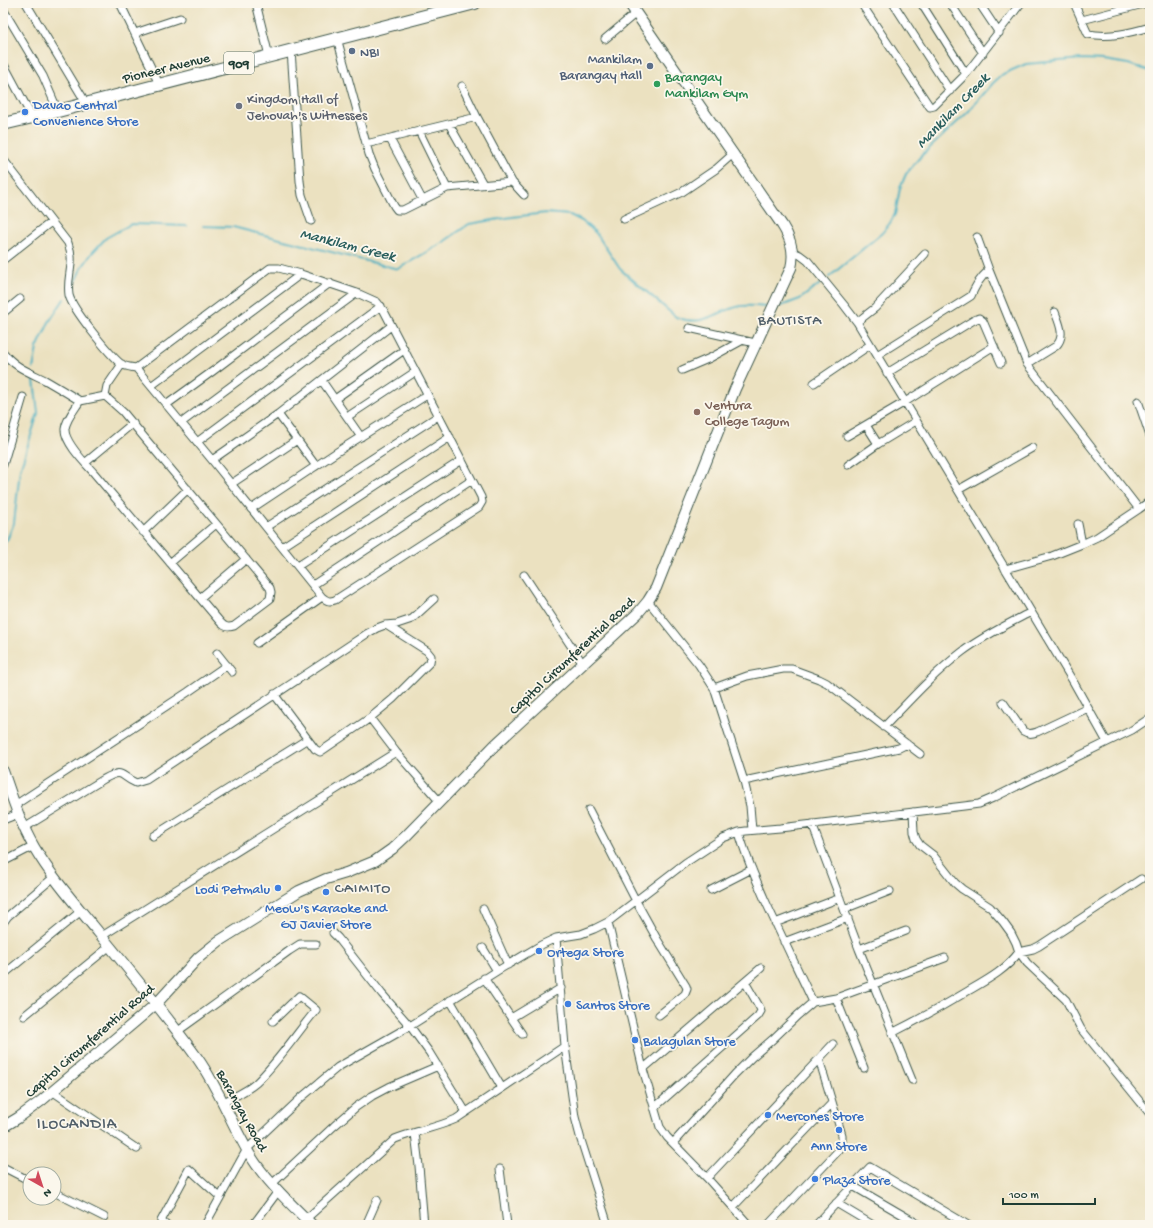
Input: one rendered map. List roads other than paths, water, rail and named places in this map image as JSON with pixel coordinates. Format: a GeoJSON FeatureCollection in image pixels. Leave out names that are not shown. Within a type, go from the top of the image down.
{"type":"FeatureCollection","features":[{"type":"Feature","properties":{"kind":"highway","name":"Pioneer Avenue"},"geometry":{"type":"LineString","coordinates":[[3,124],[475,3]]}},
{"type":"Feature","properties":{"kind":"main road"},"geometry":{"type":"LineString","coordinates":[[629,3],[782,224],[789,238],[793,252]]}},
{"type":"Feature","properties":{"kind":"main road","name":"Capitol Circumferential Road"},"geometry":{"type":"LineString","coordinates":[[3,1127],[18,1118],[52,1091],[157,1003],[198,958],[219,941],[299,890],[365,866],[383,856],[406,836],[495,745],[629,622],[648,601],[656,588],[727,408],[790,268],[793,252]]}},
{"type":"Feature","properties":{"kind":"main road","name":"Barangay Road"},"geometry":{"type":"LineString","coordinates":[[3,772],[24,828],[54,877],[157,1003],[178,1031],[211,1079],[247,1149],[257,1164],[276,1187],[309,1222]]}},
{"type":"Feature","properties":{"kind":"street"},"geometry":{"type":"LineString","coordinates":[[26,3],[86,103]]}},
{"type":"Feature","properties":{"kind":"street"},"geometry":{"type":"LineString","coordinates":[[120,3],[159,84]]}},
{"type":"Feature","properties":{"kind":"street"},"geometry":{"type":"LineString","coordinates":[[256,3],[269,56]]}},
{"type":"Feature","properties":{"kind":"street"},"geometry":{"type":"LineString","coordinates":[[861,3],[930,107],[934,106],[966,74],[1021,3]]}},
{"type":"Feature","properties":{"kind":"street"},"geometry":{"type":"LineString","coordinates":[[893,3],[950,91]]}},
{"type":"Feature","properties":{"kind":"street"},"geometry":{"type":"LineString","coordinates":[[921,3],[966,74]]}},
{"type":"Feature","properties":{"kind":"street"},"geometry":{"type":"LineString","coordinates":[[950,3],[983,53]]}},
{"type":"Feature","properties":{"kind":"street"},"geometry":{"type":"LineString","coordinates":[[979,3],[998,33]]}},
{"type":"Feature","properties":{"kind":"street"},"geometry":{"type":"LineString","coordinates":[[1074,3],[1087,33],[1097,35],[1122,34],[1150,28]]}},
{"type":"Feature","properties":{"kind":"street"},"geometry":{"type":"LineString","coordinates":[[1082,20],[1147,3]]}},
{"type":"Feature","properties":{"kind":"street"},"geometry":{"type":"LineString","coordinates":[[3,9],[43,76],[58,111]]}},
{"type":"Feature","properties":{"kind":"street"},"geometry":{"type":"LineString","coordinates":[[605,39],[636,13]]}},
{"type":"Feature","properties":{"kind":"street"},"geometry":{"type":"LineString","coordinates":[[135,32],[180,18]]}},
{"type":"Feature","properties":{"kind":"street"},"geometry":{"type":"LineString","coordinates":[[337,38],[369,154],[375,169],[397,210],[403,210],[447,188],[512,182]]}},
{"type":"Feature","properties":{"kind":"street"},"geometry":{"type":"LineString","coordinates":[[291,50],[300,181],[302,195],[311,221]]}},
{"type":"Feature","properties":{"kind":"street"},"geometry":{"type":"LineString","coordinates":[[3,63],[32,117]]}},
{"type":"Feature","properties":{"kind":"street"},"geometry":{"type":"LineString","coordinates":[[462,86],[512,182],[524,195]]}},
{"type":"Feature","properties":{"kind":"street"},"geometry":{"type":"LineString","coordinates":[[366,144],[477,117]]}},
{"type":"Feature","properties":{"kind":"street"},"geometry":{"type":"LineString","coordinates":[[449,124],[483,184]]}},
{"type":"Feature","properties":{"kind":"street"},"geometry":{"type":"LineString","coordinates":[[419,131],[447,188]]}},
{"type":"Feature","properties":{"kind":"street"},"geometry":{"type":"LineString","coordinates":[[390,139],[423,201]]}},
{"type":"Feature","properties":{"kind":"street"},"geometry":{"type":"LineString","coordinates":[[624,219],[682,192],[716,169],[734,153]]}},
{"type":"Feature","properties":{"kind":"street"},"geometry":{"type":"LineString","coordinates":[[3,159],[68,243],[72,259],[68,287],[69,296],[82,318],[122,364],[128,367],[136,368],[322,597],[327,601],[331,602],[335,600],[479,507],[482,502],[462,460],[381,306],[372,299],[357,293],[301,274],[274,267],[270,268],[136,368]]}},
{"type":"Feature","properties":{"kind":"street"},"geometry":{"type":"LineString","coordinates":[[3,260],[51,222]]}},
{"type":"Feature","properties":{"kind":"street"},"geometry":{"type":"LineString","coordinates":[[977,237],[1027,364],[1139,508]]}},
{"type":"Feature","properties":{"kind":"street"},"geometry":{"type":"LineString","coordinates":[[793,252],[808,261],[857,322],[1107,742]]}},
{"type":"Feature","properties":{"kind":"street"},"geometry":{"type":"LineString","coordinates":[[857,322],[875,308],[925,254]]}},
{"type":"Feature","properties":{"kind":"street"},"geometry":{"type":"LineString","coordinates":[[877,354],[968,299],[978,281],[989,270]]}},
{"type":"Feature","properties":{"kind":"street"},"geometry":{"type":"LineString","coordinates":[[151,386],[301,274]]}},
{"type":"Feature","properties":{"kind":"street"},"geometry":{"type":"LineString","coordinates":[[166,405],[330,283]]}},
{"type":"Feature","properties":{"kind":"street"},"geometry":{"type":"LineString","coordinates":[[181,423],[357,293]]}},
{"type":"Feature","properties":{"kind":"street"},"geometry":{"type":"LineString","coordinates":[[3,313],[20,299]]}},
{"type":"Feature","properties":{"kind":"street"},"geometry":{"type":"LineString","coordinates":[[197,442],[381,306]]}},
{"type":"Feature","properties":{"kind":"street"},"geometry":{"type":"LineString","coordinates":[[1027,364],[1060,342],[1062,333],[1055,312]]}},
{"type":"Feature","properties":{"kind":"street"},"geometry":{"type":"LineString","coordinates":[[887,373],[977,318],[983,321],[1002,363]]}},
{"type":"Feature","properties":{"kind":"street"},"geometry":{"type":"LineString","coordinates":[[212,460],[278,414],[391,326]]}},
{"type":"Feature","properties":{"kind":"street"},"geometry":{"type":"LineString","coordinates":[[689,328],[755,343]]}},
{"type":"Feature","properties":{"kind":"street"},"geometry":{"type":"LineString","coordinates":[[682,370],[710,358],[743,340]]}},
{"type":"Feature","properties":{"kind":"street"},"geometry":{"type":"LineString","coordinates":[[814,383],[870,345]]}},
{"type":"Feature","properties":{"kind":"street"},"geometry":{"type":"LineString","coordinates":[[847,436],[905,402],[994,346]]}},
{"type":"Feature","properties":{"kind":"street"},"geometry":{"type":"LineString","coordinates":[[335,399],[404,350]]}},
{"type":"Feature","properties":{"kind":"street"},"geometry":{"type":"LineString","coordinates":[[3,352],[6,362],[56,386],[80,401],[105,396],[115,403],[270,588],[272,596],[267,602],[234,626],[229,627],[220,623],[73,448],[65,433],[65,428],[67,421],[80,401]]}},
{"type":"Feature","properties":{"kind":"street"},"geometry":{"type":"LineString","coordinates":[[105,396],[107,386],[122,364]]}},
{"type":"Feature","properties":{"kind":"street"},"geometry":{"type":"LineString","coordinates":[[347,417],[415,372]]}},
{"type":"Feature","properties":{"kind":"street"},"geometry":{"type":"LineString","coordinates":[[322,381],[361,437]]}},
{"type":"Feature","properties":{"kind":"street"},"geometry":{"type":"LineString","coordinates":[[251,509],[427,395]]}},
{"type":"Feature","properties":{"kind":"street"},"geometry":{"type":"LineString","coordinates":[[3,465],[23,397]]}},
{"type":"Feature","properties":{"kind":"street"},"geometry":{"type":"LineString","coordinates":[[1138,400],[1150,436]]}},
{"type":"Feature","properties":{"kind":"street"},"geometry":{"type":"LineString","coordinates":[[278,414],[316,466]]}},
{"type":"Feature","properties":{"kind":"street"},"geometry":{"type":"LineString","coordinates":[[266,527],[438,416]]}},
{"type":"Feature","properties":{"kind":"street"},"geometry":{"type":"LineString","coordinates":[[848,465],[878,444],[916,421]]}},
{"type":"Feature","properties":{"kind":"street"},"geometry":{"type":"LineString","coordinates":[[86,463],[133,423]]}},
{"type":"Feature","properties":{"kind":"street"},"geometry":{"type":"LineString","coordinates":[[866,425],[878,444]]}},
{"type":"Feature","properties":{"kind":"street"},"geometry":{"type":"LineString","coordinates":[[282,547],[450,437]]}},
{"type":"Feature","properties":{"kind":"street"},"geometry":{"type":"LineString","coordinates":[[231,484],[297,440]]}},
{"type":"Feature","properties":{"kind":"street"},"geometry":{"type":"LineString","coordinates":[[958,490],[1032,448]]}},
{"type":"Feature","properties":{"kind":"street"},"geometry":{"type":"LineString","coordinates":[[298,566],[462,460]]}},
{"type":"Feature","properties":{"kind":"street"},"geometry":{"type":"LineString","coordinates":[[313,585],[472,480]]}},
{"type":"Feature","properties":{"kind":"street"},"geometry":{"type":"LineString","coordinates":[[143,532],[188,489]]}},
{"type":"Feature","properties":{"kind":"street"},"geometry":{"type":"LineString","coordinates":[[1005,569],[1052,556],[1097,537],[1150,501]]}},
{"type":"Feature","properties":{"kind":"street"},"geometry":{"type":"LineString","coordinates":[[170,563],[216,524]]}},
{"type":"Feature","properties":{"kind":"street"},"geometry":{"type":"LineString","coordinates":[[1078,524],[1082,544]]}},
{"type":"Feature","properties":{"kind":"street"},"geometry":{"type":"LineString","coordinates":[[200,598],[246,560]]}},
{"type":"Feature","properties":{"kind":"street"},"geometry":{"type":"LineString","coordinates":[[524,575],[583,664]]}},
{"type":"Feature","properties":{"kind":"street"},"geometry":{"type":"LineString","coordinates":[[257,643],[322,597]]}},
{"type":"Feature","properties":{"kind":"street"},"geometry":{"type":"LineString","coordinates":[[24,828],[115,773],[121,774],[136,783],[146,780],[368,633],[385,625],[397,624],[412,619],[434,599]]}},
{"type":"Feature","properties":{"kind":"street"},"geometry":{"type":"LineString","coordinates":[[648,601],[699,665],[714,688],[744,781],[750,806],[752,830]]}},
{"type":"Feature","properties":{"kind":"street"},"geometry":{"type":"LineString","coordinates":[[884,726],[927,683],[961,652],[1031,612]]}},
{"type":"Feature","properties":{"kind":"street"},"geometry":{"type":"LineString","coordinates":[[274,694],[306,740],[320,752],[370,718],[397,695],[430,662],[431,659],[427,651],[385,625]]}},
{"type":"Feature","properties":{"kind":"street"},"geometry":{"type":"LineString","coordinates":[[217,653],[232,672]]}},
{"type":"Feature","properties":{"kind":"street"},"geometry":{"type":"LineString","coordinates":[[3,820],[16,809],[227,665]]}},
{"type":"Feature","properties":{"kind":"street"},"geometry":{"type":"LineString","coordinates":[[714,688],[747,676],[783,668],[792,669],[828,683],[920,754]]}},
{"type":"Feature","properties":{"kind":"street"},"geometry":{"type":"LineString","coordinates":[[1003,702],[1023,731],[1030,734],[1088,708]]}},
{"type":"Feature","properties":{"kind":"street"},"geometry":{"type":"LineString","coordinates":[[370,718],[396,752],[440,802]]}},
{"type":"Feature","properties":{"kind":"street"},"geometry":{"type":"LineString","coordinates":[[204,1225],[247,1149],[302,1097],[338,1067],[410,1026],[484,978],[541,945],[556,938],[581,934],[608,922],[686,863],[717,842],[739,832],[752,830],[979,804],[1132,730],[1150,718]]}},
{"type":"Feature","properties":{"kind":"street"},"geometry":{"type":"LineString","coordinates":[[153,836],[306,740]]}},
{"type":"Feature","properties":{"kind":"street"},"geometry":{"type":"LineString","coordinates":[[744,781],[894,749],[907,744]]}},
{"type":"Feature","properties":{"kind":"street"},"geometry":{"type":"LineString","coordinates":[[102,936],[396,752]]}},
{"type":"Feature","properties":{"kind":"street"},"geometry":{"type":"LineString","coordinates":[[590,810],[636,901],[686,989],[685,994],[659,1015]]}},
{"type":"Feature","properties":{"kind":"street"},"geometry":{"type":"LineString","coordinates":[[913,812],[914,832],[916,839],[933,855],[955,883],[990,907],[1011,932],[1019,952],[1027,963],[1066,1000],[1081,1029],[1150,1114]]}},
{"type":"Feature","properties":{"kind":"street"},"geometry":{"type":"LineString","coordinates":[[812,824],[873,985],[912,1080]]}},
{"type":"Feature","properties":{"kind":"street"},"geometry":{"type":"LineString","coordinates":[[739,832],[742,845],[775,923],[813,1002]]}},
{"type":"Feature","properties":{"kind":"street"},"geometry":{"type":"LineString","coordinates":[[3,862],[34,846]]}},
{"type":"Feature","properties":{"kind":"street"},"geometry":{"type":"LineString","coordinates":[[711,890],[752,870]]}},
{"type":"Feature","properties":{"kind":"street"},"geometry":{"type":"LineString","coordinates":[[3,923],[5,913],[54,877]]}},
{"type":"Feature","properties":{"kind":"street"},"geometry":{"type":"LineString","coordinates":[[892,1033],[932,1013],[1001,971],[1019,952],[1039,946],[1141,880]]}},
{"type":"Feature","properties":{"kind":"street"},"geometry":{"type":"LineString","coordinates":[[844,909],[890,891]]}},
{"type":"Feature","properties":{"kind":"street"},"geometry":{"type":"LineString","coordinates":[[775,923],[840,898]]}},
{"type":"Feature","properties":{"kind":"street"},"geometry":{"type":"LineString","coordinates":[[483,909],[508,965]]}},
{"type":"Feature","properties":{"kind":"street"},"geometry":{"type":"LineString","coordinates":[[3,975],[81,911]]}},
{"type":"Feature","properties":{"kind":"street"},"geometry":{"type":"LineString","coordinates":[[784,942],[848,918]]}},
{"type":"Feature","properties":{"kind":"street"},"geometry":{"type":"LineString","coordinates":[[608,922],[643,1069],[660,1127],[667,1137],[707,1178],[749,1225]]}},
{"type":"Feature","properties":{"kind":"street"},"geometry":{"type":"LineString","coordinates":[[859,949],[906,931]]}},
{"type":"Feature","properties":{"kind":"street"},"geometry":{"type":"LineString","coordinates":[[333,933],[410,1026],[438,1066],[466,1112]]}},
{"type":"Feature","properties":{"kind":"street"},"geometry":{"type":"LineString","coordinates":[[556,938],[565,1046],[578,1130],[608,1225]]}},
{"type":"Feature","properties":{"kind":"street"},"geometry":{"type":"LineString","coordinates":[[178,1031],[300,944],[316,944]]}},
{"type":"Feature","properties":{"kind":"street"},"geometry":{"type":"LineString","coordinates":[[24,1016],[110,946]]}},
{"type":"Feature","properties":{"kind":"street"},"geometry":{"type":"LineString","coordinates":[[483,948],[497,971]]}},
{"type":"Feature","properties":{"kind":"street"},"geometry":{"type":"LineString","coordinates":[[673,1143],[735,1074],[813,1002],[836,998],[945,958]]}},
{"type":"Feature","properties":{"kind":"street"},"geometry":{"type":"LineString","coordinates":[[643,1069],[761,968]]}},
{"type":"Feature","properties":{"kind":"street"},"geometry":{"type":"LineString","coordinates":[[484,978],[522,1034]]}},
{"type":"Feature","properties":{"kind":"street"},"geometry":{"type":"LineString","coordinates":[[654,1108],[758,1016],[761,1011],[760,1008],[745,982]]}},
{"type":"Feature","properties":{"kind":"street"},"geometry":{"type":"LineString","coordinates":[[511,1018],[561,988]]}},
{"type":"Feature","properties":{"kind":"street"},"geometry":{"type":"LineString","coordinates":[[224,1102],[255,1084],[282,1054],[316,1010],[299,996],[273,1021]]}},
{"type":"Feature","properties":{"kind":"street"},"geometry":{"type":"LineString","coordinates":[[836,998],[864,1068]]}},
{"type":"Feature","properties":{"kind":"street"},"geometry":{"type":"LineString","coordinates":[[450,1000],[502,1088]]}},
{"type":"Feature","properties":{"kind":"street"},"geometry":{"type":"LineString","coordinates":[[707,1178],[834,1044]]}},
{"type":"Feature","properties":{"kind":"street"},"geometry":{"type":"LineString","coordinates":[[309,1222],[395,1139],[445,1124],[466,1112],[565,1046]]}},
{"type":"Feature","properties":{"kind":"street"},"geometry":{"type":"LineString","coordinates":[[768,1225],[842,1145],[842,1135],[819,1059]]}},
{"type":"Feature","properties":{"kind":"street"},"geometry":{"type":"LineString","coordinates":[[253,1225],[276,1187],[334,1126],[367,1100],[389,1087],[438,1066]]}},
{"type":"Feature","properties":{"kind":"street"},"geometry":{"type":"LineString","coordinates":[[52,1091],[137,1149]]}},
{"type":"Feature","properties":{"kind":"street"},"geometry":{"type":"LineString","coordinates":[[733,1207],[832,1103]]}},
{"type":"Feature","properties":{"kind":"street"},"geometry":{"type":"LineString","coordinates":[[415,1133],[424,1225]]}},
{"type":"Feature","properties":{"kind":"street"},"geometry":{"type":"LineString","coordinates":[[3,1167],[22,1177]]}},
{"type":"Feature","properties":{"kind":"street"},"geometry":{"type":"LineString","coordinates":[[818,1223],[870,1167],[968,1225]]}},
{"type":"Feature","properties":{"kind":"street"},"geometry":{"type":"LineString","coordinates":[[166,1225],[161,1221],[189,1169],[220,1197]]}},
{"type":"Feature","properties":{"kind":"street"},"geometry":{"type":"LineString","coordinates":[[500,1169],[507,1225]]}},
{"type":"Feature","properties":{"kind":"street"},"geometry":{"type":"LineString","coordinates":[[853,1186],[920,1225]]}},
{"type":"Feature","properties":{"kind":"street"},"geometry":{"type":"LineString","coordinates":[[62,1196],[104,1217]]}},
{"type":"Feature","properties":{"kind":"street"},"geometry":{"type":"LineString","coordinates":[[366,1225],[377,1200]]}},
{"type":"Feature","properties":{"kind":"street"},"geometry":{"type":"LineString","coordinates":[[836,1204],[873,1225]]}},
{"type":"Feature","properties":{"kind":"street"},"geometry":{"type":"LineString","coordinates":[[818,1223],[827,1225]]}},
{"type":"Feature","properties":{"kind":"waterway","name":"Mankilam Creek"},"geometry":{"type":"LineString","coordinates":[[829,277],[882,233],[895,214],[900,188],[906,174],[921,156],[968,112],[993,83],[1003,74],[1026,64],[1082,59],[1104,60],[1128,64],[1150,71]]}},
{"type":"Feature","properties":{"kind":"waterway","name":"Mankilam Creek"},"geometry":{"type":"LineString","coordinates":[[203,226],[233,227],[398,269],[442,243],[469,224],[546,213],[570,215],[582,221],[596,233],[620,269],[676,317],[694,321],[709,318],[732,308],[741,306],[766,307]]}},
{"type":"Feature","properties":{"kind":"waterway","name":"Mankilam Creek"},"geometry":{"type":"LineString","coordinates":[[72,288],[81,269],[92,253],[106,238],[131,224],[187,226]]}},
{"type":"Feature","properties":{"kind":"waterway","name":"Mankilam Creek"},"geometry":{"type":"LineString","coordinates":[[781,306],[800,299],[820,284]]}},
{"type":"Feature","properties":{"kind":"waterway","name":"Mankilam Creek"},"geometry":{"type":"LineString","coordinates":[[33,369],[37,348],[49,322],[64,299]]}},
{"type":"Feature","properties":{"kind":"waterway","name":"Mankilam Creek"},"geometry":{"type":"LineString","coordinates":[[3,545],[7,540],[14,523],[20,470],[38,413],[34,380]]}},
{"type":"Feature","properties":{"kind":"place","name":"NBI"},"geometry":{"type":"Point","coordinates":[352,51]}},
{"type":"Feature","properties":{"kind":"place","name":"Mankilam Barangay Hall"},"geometry":{"type":"Point","coordinates":[650,66]}},
{"type":"Feature","properties":{"kind":"place","name":"Barangay Mankilam Gym"},"geometry":{"type":"Point","coordinates":[657,84]}},
{"type":"Feature","properties":{"kind":"place","name":"Kingdom Hall of Jehovah's Witnesses"},"geometry":{"type":"Point","coordinates":[239,106]}},
{"type":"Feature","properties":{"kind":"place","name":"Davao Central Convenience Store"},"geometry":{"type":"Point","coordinates":[25,112]}},
{"type":"Feature","properties":{"kind":"place","name":"Ventura College Tagum"},"geometry":{"type":"Point","coordinates":[697,412]}},
{"type":"Feature","properties":{"kind":"place","name":"Lodi Petmalu"},"geometry":{"type":"Point","coordinates":[278,888]}},
{"type":"Feature","properties":{"kind":"place","name":"Meow's Karaoke and GJ Javier Store"},"geometry":{"type":"Point","coordinates":[326,892]}},
{"type":"Feature","properties":{"kind":"place","name":"Ortega Store"},"geometry":{"type":"Point","coordinates":[539,951]}},
{"type":"Feature","properties":{"kind":"place","name":"Santos Store"},"geometry":{"type":"Point","coordinates":[568,1004]}},
{"type":"Feature","properties":{"kind":"place","name":"Balagulan Store"},"geometry":{"type":"Point","coordinates":[635,1040]}},
{"type":"Feature","properties":{"kind":"place","name":"Mercones Store"},"geometry":{"type":"Point","coordinates":[768,1115]}},
{"type":"Feature","properties":{"kind":"place","name":"Ann Store"},"geometry":{"type":"Point","coordinates":[839,1130]}},
{"type":"Feature","properties":{"kind":"place","name":"Plaza Store"},"geometry":{"type":"Point","coordinates":[815,1179]}},
{"type":"Feature","properties":{"kind":"district","name":"BAUTISTA"},"geometry":{"type":"Point","coordinates":[790,319]}},
{"type":"Feature","properties":{"kind":"district","name":"CAIMITO"},"geometry":{"type":"Point","coordinates":[363,887]}},
{"type":"Feature","properties":{"kind":"district","name":"ILOCANDIA"},"geometry":{"type":"Point","coordinates":[77,1122]}}]}
